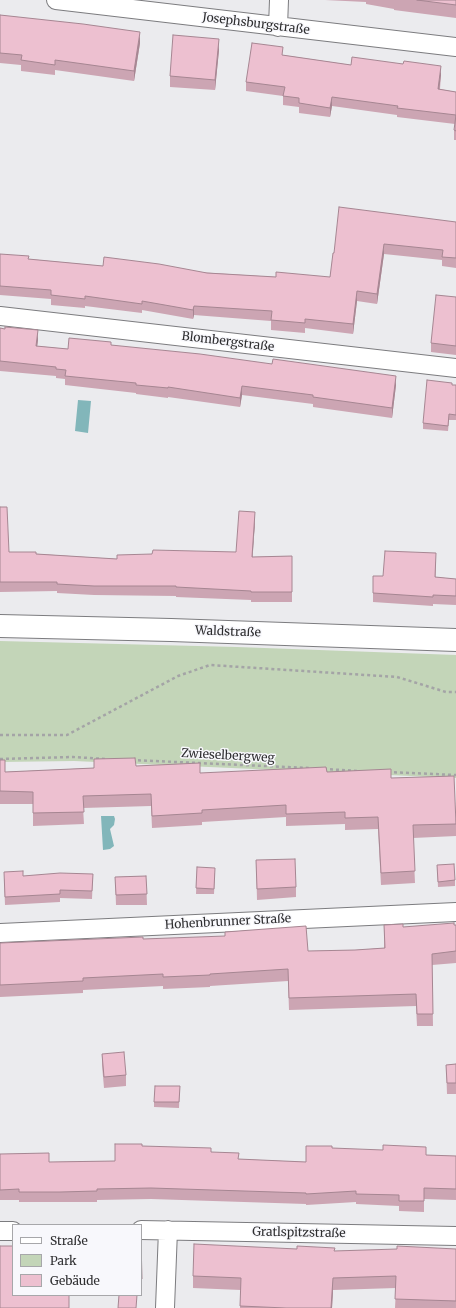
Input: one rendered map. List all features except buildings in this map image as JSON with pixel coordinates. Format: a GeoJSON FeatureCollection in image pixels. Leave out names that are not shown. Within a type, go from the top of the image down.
{"type":"FeatureCollection","features":[{"type":"Feature","properties":{"kind":"street","name":"Josephsburgstraße"},"geometry":{"type":"LineString","coordinates":[[56,0],[456,47]]}},
{"type":"Feature","properties":{"kind":"street"},"geometry":{"type":"LineString","coordinates":[[278,27],[279,0]]}},
{"type":"Feature","properties":{"kind":"street","name":"Blombergstraße"},"geometry":{"type":"LineString","coordinates":[[0,316],[456,368]]}},
{"type":"Feature","properties":{"kind":"street","name":"Waldstraße"},"geometry":{"type":"LineString","coordinates":[[0,626],[171,630],[456,640]]}},
{"type":"Feature","properties":{"kind":"street","name":"Hohenbrunner Straße"},"geometry":{"type":"LineString","coordinates":[[0,933],[456,912]]}},
{"type":"Feature","properties":{"kind":"street","name":"Gratlspitzstraße"},"geometry":{"type":"LineString","coordinates":[[142,1230],[456,1236]]}},
{"type":"Feature","properties":{"kind":"street"},"geometry":{"type":"LineString","coordinates":[[165,1308],[168,1230]]}},
{"type":"Feature","properties":{"kind":"street"},"geometry":{"type":"LineString","coordinates":[[0,1231],[12,1231]]}},
{"type":"Feature","properties":{"kind":"path"},"geometry":{"type":"LineString","coordinates":[[0,735],[67,735],[178,676],[210,665],[397,677],[446,692],[456,692]]}},
{"type":"Feature","properties":{"kind":"path"},"geometry":{"type":"LineString","coordinates":[[0,759],[73,757],[113,759]]}},
{"type":"Feature","properties":{"kind":"path","name":"Zwieselbergweg"},"geometry":{"type":"LineString","coordinates":[[128,760],[312,768]]}},
{"type":"Feature","properties":{"kind":"path"},"geometry":{"type":"LineString","coordinates":[[320,769],[360,771]]}},
{"type":"Feature","properties":{"kind":"path"},"geometry":{"type":"LineString","coordinates":[[384,772],[456,775]]}},
{"type":"Feature","properties":{"kind":"green space"},"geometry":{"type":"Polygon","coordinates":[[[0,641],[237,647],[456,655],[456,778],[74,761],[0,762],[0,641]]]}},
{"type":"Feature","properties":{"kind":"water"},"geometry":{"type":"Polygon","coordinates":[[[78,400],[91,401],[88,433],[75,431],[78,400]]]}},
{"type":"Feature","properties":{"kind":"water"},"geometry":{"type":"Polygon","coordinates":[[[101,816],[114,816],[115,819],[114,825],[110,829],[114,846],[110,849],[103,850],[101,816]]]}}]}
